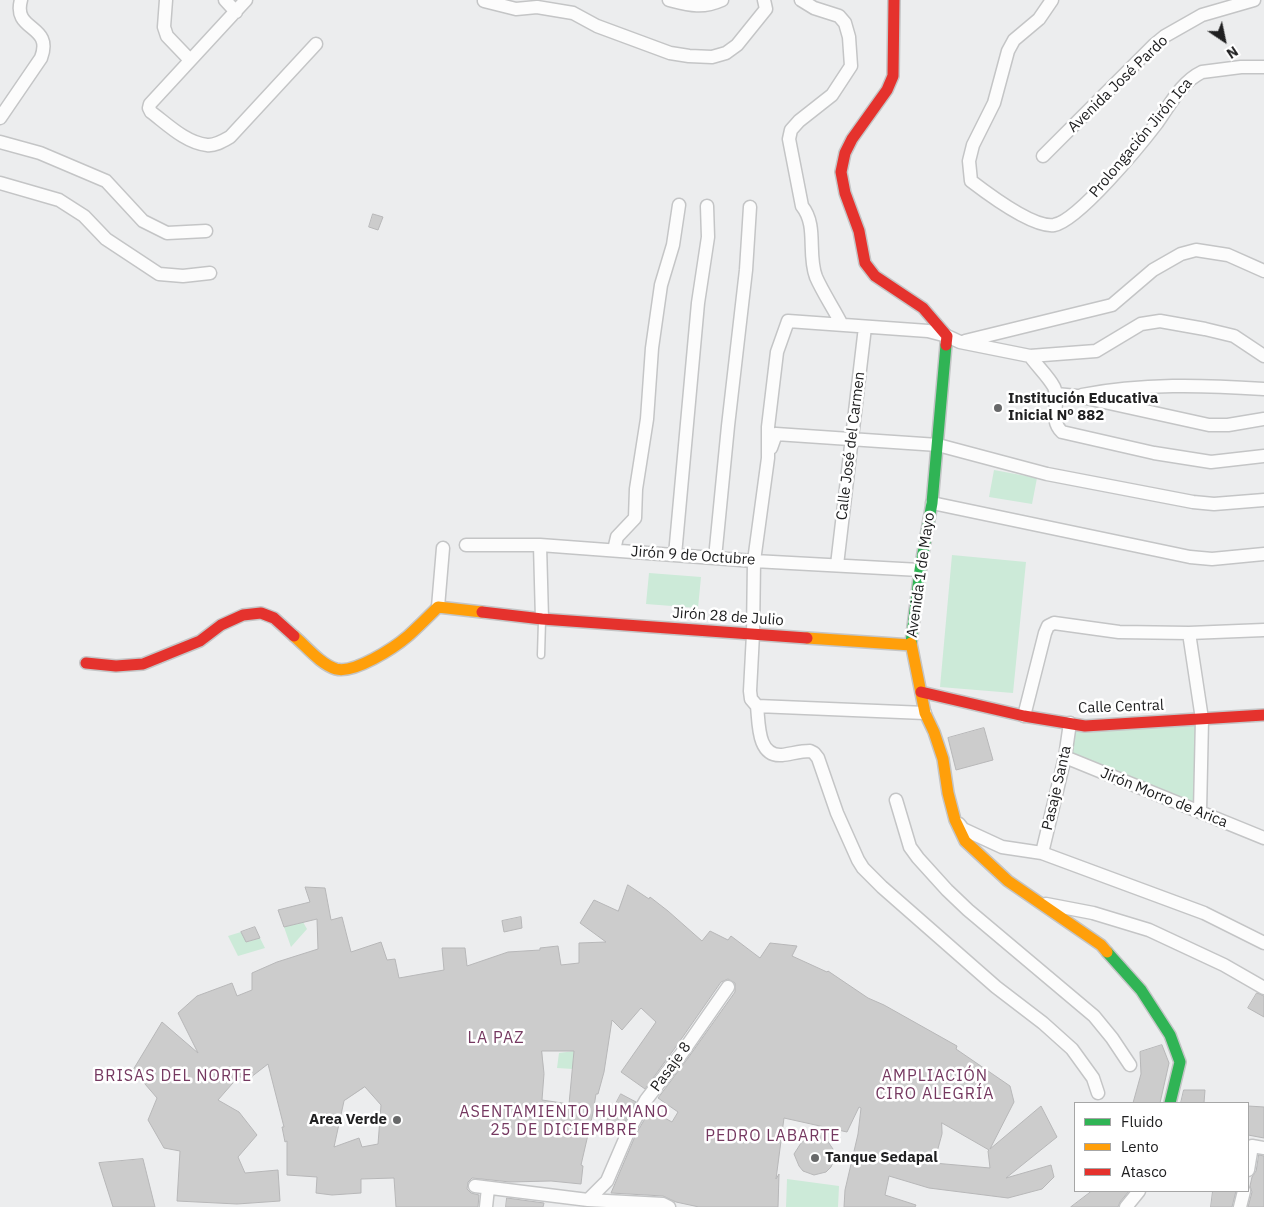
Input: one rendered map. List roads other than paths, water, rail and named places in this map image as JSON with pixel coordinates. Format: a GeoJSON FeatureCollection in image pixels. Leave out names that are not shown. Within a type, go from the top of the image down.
{"type":"FeatureCollection","features":[{"type":"Feature","properties":{"kind":"street"},"geometry":{"type":"LineString","coordinates":[[0,118],[41,58],[45,48],[42,38],[21,17],[19,8],[21,0]]}},
{"type":"Feature","properties":{"kind":"street"},"geometry":{"type":"LineString","coordinates":[[166,0],[164,27],[167,36],[190,60]]}},
{"type":"Feature","properties":{"kind":"street"},"geometry":{"type":"LineString","coordinates":[[225,0],[236,12]]}},
{"type":"Feature","properties":{"kind":"street"},"geometry":{"type":"LineString","coordinates":[[246,0],[150,104],[151,112],[191,141],[208,145],[230,138],[316,44]]}},
{"type":"Feature","properties":{"kind":"street"},"geometry":{"type":"LineString","coordinates":[[669,0],[694,6],[707,5],[722,0]]}},
{"type":"Feature","properties":{"kind":"street"},"geometry":{"type":"LineString","coordinates":[[484,1],[516,9],[537,7],[573,13],[597,26],[670,52],[689,56],[712,57],[726,53],[737,45],[766,9],[764,0]]}},
{"type":"Feature","properties":{"kind":"street"},"geometry":{"type":"LineString","coordinates":[[800,0],[814,8],[839,16],[845,23],[849,37],[850,69],[832,95],[799,120],[788,139],[802,206],[809,214],[816,277],[842,325]]}},
{"type":"Feature","properties":{"kind":"street"},"geometry":{"type":"LineString","coordinates":[[894,0],[893,76],[887,90],[852,139],[845,153],[841,172],[845,193],[860,232],[865,263],[875,276],[923,308],[947,336]]}},
{"type":"Feature","properties":{"kind":"street","name":"Prolongación Jirón Ica"},"geometry":{"type":"LineString","coordinates":[[1052,0],[1039,19],[1014,40],[1008,51],[994,103],[973,145],[969,161],[971,181],[1012,210],[1044,224],[1053,225],[1061,223],[1084,205],[1111,178],[1190,79],[1202,72],[1241,67],[1264,67]]}},
{"type":"Feature","properties":{"kind":"street","name":"Avenida José Pardo"},"geometry":{"type":"LineString","coordinates":[[1043,156],[1154,45],[1166,36],[1202,15],[1254,0]]}},
{"type":"Feature","properties":{"kind":"street"},"geometry":{"type":"LineString","coordinates":[[0,142],[40,152],[106,181],[143,221],[167,233],[206,231]]}},
{"type":"Feature","properties":{"kind":"street"},"geometry":{"type":"LineString","coordinates":[[0,183],[59,200],[84,216],[106,239],[158,274],[183,276],[210,273]]}},
{"type":"Feature","properties":{"kind":"street"},"geometry":{"type":"LineString","coordinates":[[614,550],[617,537],[635,518],[636,489],[647,419],[652,348],[658,303],[661,285],[673,245],[679,205]]}},
{"type":"Feature","properties":{"kind":"street"},"geometry":{"type":"LineString","coordinates":[[675,555],[698,303],[708,237],[707,206]]}},
{"type":"Feature","properties":{"kind":"street"},"geometry":{"type":"LineString","coordinates":[[715,558],[746,270],[750,208]]}},
{"type":"Feature","properties":{"kind":"street"},"geometry":{"type":"LineString","coordinates":[[960,342],[1112,305],[1153,270],[1181,254],[1196,250],[1228,255],[1264,271]]}},
{"type":"Feature","properties":{"kind":"street"},"geometry":{"type":"LineString","coordinates":[[1098,1093],[1093,1078],[1072,1049],[1043,1022],[996,986],[882,887],[863,868],[837,814],[818,758],[814,753],[810,751],[772,755],[762,743],[757,706],[751,699],[750,691],[754,561],[768,458],[768,427],[777,352],[788,321],[928,331],[960,342],[1030,356],[1096,350],[1141,324],[1160,321],[1205,328],[1234,336],[1264,356]]}},
{"type":"Feature","properties":{"kind":"street","name":"Calle José del Carmen"},"geometry":{"type":"LineString","coordinates":[[837,565],[864,327]]}},
{"type":"Feature","properties":{"kind":"street","name":"Avenida 1 de Mayo"},"geometry":{"type":"LineString","coordinates":[[947,336],[932,503],[920,570],[911,645],[925,713],[943,759],[948,793],[955,820],[965,841],[1008,881],[1101,945],[1141,990],[1170,1035],[1180,1062],[1170,1102]]}},
{"type":"Feature","properties":{"kind":"street"},"geometry":{"type":"LineString","coordinates":[[1030,356],[1054,387],[1056,394],[1055,416],[1057,427],[1062,432],[1154,453],[1211,462],[1264,456]]}},
{"type":"Feature","properties":{"kind":"street"},"geometry":{"type":"LineString","coordinates":[[1077,396],[1112,389],[1158,387],[1206,386],[1264,389]]}},
{"type":"Feature","properties":{"kind":"street"},"geometry":{"type":"LineString","coordinates":[[1056,394],[1077,396],[1209,425],[1228,425],[1264,418]]}},
{"type":"Feature","properties":{"kind":"street"},"geometry":{"type":"LineString","coordinates":[[768,458],[776,434],[938,445],[1047,474],[1193,502],[1224,504],[1264,500]]}},
{"type":"Feature","properties":{"kind":"street"},"geometry":{"type":"LineString","coordinates":[[932,503],[1190,557],[1212,559],[1264,554]]}},
{"type":"Feature","properties":{"kind":"street"},"geometry":{"type":"LineString","coordinates":[[540,544],[542,619]]}},
{"type":"Feature","properties":{"kind":"street","name":"Jirón 9 de Octubre"},"geometry":{"type":"LineString","coordinates":[[466,545],[540,544],[754,561],[920,570]]}},
{"type":"Feature","properties":{"kind":"street"},"geometry":{"type":"LineString","coordinates":[[86,663],[116,666],[143,664],[200,642],[222,625],[242,615],[260,613],[274,618],[325,662],[337,669],[351,669],[368,662],[407,638],[438,607],[443,548]]}},
{"type":"Feature","properties":{"kind":"street","name":"Jirón 28 de Julio"},"geometry":{"type":"LineString","coordinates":[[438,607],[542,619],[911,645]]}},
{"type":"Feature","properties":{"kind":"street"},"geometry":{"type":"LineString","coordinates":[[1024,716],[1045,633],[1048,626],[1054,623],[1119,632],[1189,633],[1264,630]]}},
{"type":"Feature","properties":{"kind":"street"},"geometry":{"type":"LineString","coordinates":[[1189,633],[1202,719],[1200,812]]}},
{"type":"Feature","properties":{"kind":"street","name":"Calle Central"},"geometry":{"type":"LineString","coordinates":[[921,692],[1024,716],[1085,726],[1264,715]]}},
{"type":"Feature","properties":{"kind":"street"},"geometry":{"type":"LineString","coordinates":[[757,706],[925,713]]}},
{"type":"Feature","properties":{"kind":"street","name":"Pasaje Santa"},"geometry":{"type":"LineString","coordinates":[[1042,852],[1065,757],[1070,723]]}},
{"type":"Feature","properties":{"kind":"street","name":"Jirón Morro de Arica"},"geometry":{"type":"LineString","coordinates":[[1065,757],[1264,838]]}},
{"type":"Feature","properties":{"kind":"street"},"geometry":{"type":"LineString","coordinates":[[896,800],[910,847],[918,858],[968,910],[1094,1016],[1130,1065]]}},
{"type":"Feature","properties":{"kind":"street"},"geometry":{"type":"LineString","coordinates":[[955,820],[963,828],[1002,847],[1042,852],[1204,913],[1264,943]]}},
{"type":"Feature","properties":{"kind":"street"},"geometry":{"type":"LineString","coordinates":[[1039,902],[1093,913],[1148,930],[1224,965],[1264,988]]}},
{"type":"Feature","properties":{"kind":"street","name":"Pasaje 8"},"geometry":{"type":"LineString","coordinates":[[588,1200],[607,1181],[629,1130],[646,1100],[682,1053],[728,986]]}},
{"type":"Feature","properties":{"kind":"street"},"geometry":{"type":"LineString","coordinates":[[1249,1168],[1258,1147]]}},
{"type":"Feature","properties":{"kind":"street"},"geometry":{"type":"LineString","coordinates":[[475,1186],[588,1200],[663,1204],[669,1207]]}},
{"type":"Feature","properties":{"kind":"street"},"geometry":{"type":"LineString","coordinates":[[486,1207],[488,1188]]}},
{"type":"Feature","properties":{"kind":"street"},"geometry":{"type":"LineString","coordinates":[[1126,1207],[1138,1192]]}},
{"type":"Feature","properties":{"kind":"street"},"geometry":{"type":"LineString","coordinates":[[1240,1207],[1244,1192]]}},
{"type":"Feature","properties":{"kind":"lane"},"geometry":{"type":"LineString","coordinates":[[541,655],[542,619]]}},
{"type":"Feature","properties":{"kind":"place","name":"Institución Educativa Inicial Nº 882"},"geometry":{"type":"Point","coordinates":[998,408]}},
{"type":"Feature","properties":{"kind":"place","name":"Area Verde"},"geometry":{"type":"Point","coordinates":[397,1120]}},
{"type":"Feature","properties":{"kind":"place","name":"Tanque Sedapal"},"geometry":{"type":"Point","coordinates":[815,1158]}},
{"type":"Feature","properties":{"kind":"district","name":"LA PAZ"},"geometry":{"type":"Point","coordinates":[496,1038]}},
{"type":"Feature","properties":{"kind":"district","name":"BRISAS DEL NORTE"},"geometry":{"type":"Point","coordinates":[173,1076]}},
{"type":"Feature","properties":{"kind":"district","name":"AMPLIACIÓN CIRO ALEGRÍA"},"geometry":{"type":"Point","coordinates":[935,1085]}},
{"type":"Feature","properties":{"kind":"district","name":"ASENTAMIENTO HUMANO 25 DE DICIEMBRE"},"geometry":{"type":"Point","coordinates":[564,1121]}},
{"type":"Feature","properties":{"kind":"district","name":"PEDRO LABARTE"},"geometry":{"type":"Point","coordinates":[773,1136]}}]}
